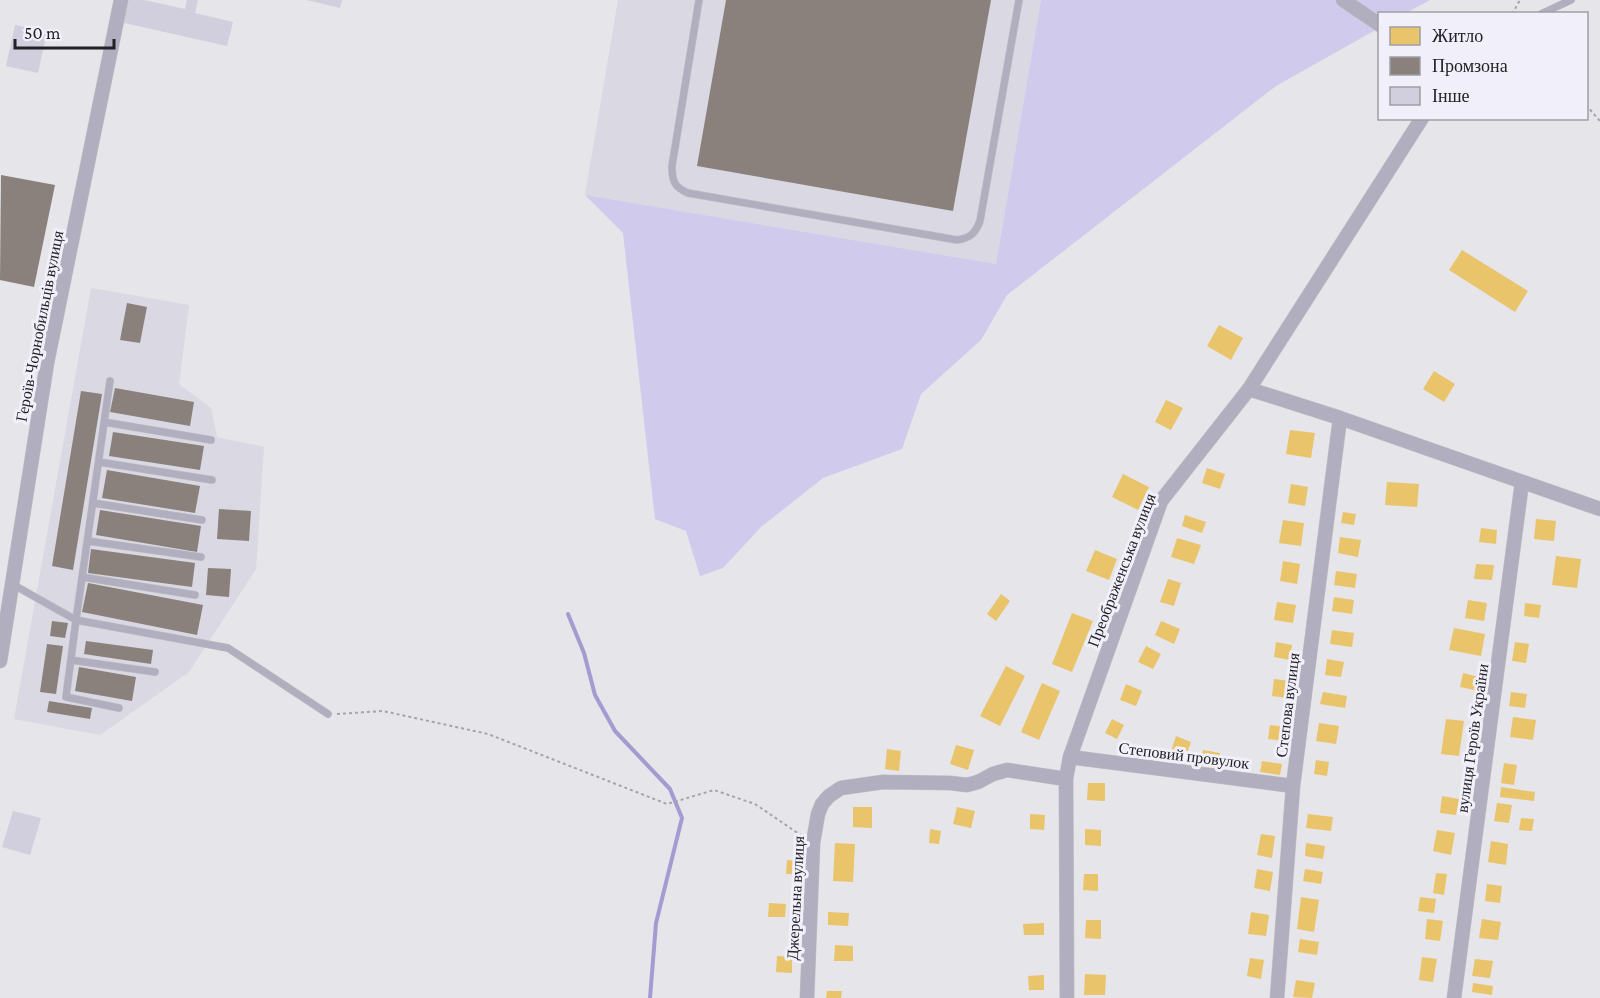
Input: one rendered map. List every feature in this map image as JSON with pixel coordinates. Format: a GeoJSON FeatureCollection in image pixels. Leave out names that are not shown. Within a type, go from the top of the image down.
{"type":"FeatureCollection","features":[{"type":"Feature","properties":{"kind":"street","name":"Героїв-Чорнобильців вулиця"},"geometry":{"type":"LineString","coordinates":[[0,661],[47,363],[121,0]]}},
{"type":"Feature","properties":{"kind":"street"},"geometry":{"type":"LineString","coordinates":[[1343,0],[1378,24]]}},
{"type":"Feature","properties":{"kind":"street","name":"Преображенська вулиця"},"geometry":{"type":"LineString","coordinates":[[1067,998],[1066,779],[1070,757],[1161,501],[1249,389],[1421,120]]}},
{"type":"Feature","properties":{"kind":"street"},"geometry":{"type":"LineString","coordinates":[[1249,389],[1340,418],[1600,509]]}},
{"type":"Feature","properties":{"kind":"street","name":"Степова вулиця"},"geometry":{"type":"LineString","coordinates":[[1277,998],[1293,786],[1340,418]]}},
{"type":"Feature","properties":{"kind":"street","name":"вулиця Героїв України"},"geometry":{"type":"LineString","coordinates":[[1454,998],[1522,482]]}},
{"type":"Feature","properties":{"kind":"street","name":"Степовий провулок"},"geometry":{"type":"LineString","coordinates":[[1070,757],[1293,786]]}},
{"type":"Feature","properties":{"kind":"street","name":"Джерельна вулиця"},"geometry":{"type":"LineString","coordinates":[[807,998],[813,843],[822,804],[841,788],[883,782],[967,785],[1007,770],[1066,779]]}},
{"type":"Feature","properties":{"kind":"lane"},"geometry":{"type":"LineString","coordinates":[[699,0],[672,166],[672,180],[678,189],[688,193],[957,240],[967,239],[975,232],[980,221],[1019,0]]}},
{"type":"Feature","properties":{"kind":"lane"},"geometry":{"type":"LineString","coordinates":[[1546,12],[1570,0]]}},
{"type":"Feature","properties":{"kind":"lane"},"geometry":{"type":"LineString","coordinates":[[110,381],[66,697],[119,708]]}},
{"type":"Feature","properties":{"kind":"lane"},"geometry":{"type":"LineString","coordinates":[[104,422],[210,440]]}},
{"type":"Feature","properties":{"kind":"lane"},"geometry":{"type":"LineString","coordinates":[[99,462],[212,480]]}},
{"type":"Feature","properties":{"kind":"lane"},"geometry":{"type":"LineString","coordinates":[[93,503],[202,520]]}},
{"type":"Feature","properties":{"kind":"lane"},"geometry":{"type":"LineString","coordinates":[[88,541],[201,557]]}},
{"type":"Feature","properties":{"kind":"lane"},"geometry":{"type":"LineString","coordinates":[[82,577],[195,595]]}},
{"type":"Feature","properties":{"kind":"lane"},"geometry":{"type":"LineString","coordinates":[[12,585],[76,620],[228,648],[328,714]]}},
{"type":"Feature","properties":{"kind":"lane"},"geometry":{"type":"LineString","coordinates":[[71,660],[155,672]]}},
{"type":"Feature","properties":{"kind":"path"},"geometry":{"type":"LineString","coordinates":[[1588,106],[1600,121]]}},
{"type":"Feature","properties":{"kind":"path"},"geometry":{"type":"LineString","coordinates":[[328,714],[383,711],[488,735],[667,804],[714,790],[755,804],[813,843]]}},
{"type":"Feature","properties":{"kind":"shaded area"},"geometry":{"type":"Polygon","coordinates":[[[618,0],[1041,0],[996,264],[585,195],[618,0]]]}},
{"type":"Feature","properties":{"kind":"shaded area"},"geometry":{"type":"Polygon","coordinates":[[[1041,0],[1430,0],[1408,12],[1378,12],[1378,29],[1276,86],[1007,295],[981,340],[921,394],[902,449],[823,478],[761,527],[723,568],[700,576],[686,531],[655,519],[623,233],[585,195],[996,264],[1041,0]]]}},
{"type":"Feature","properties":{"kind":"shaded area"},"geometry":{"type":"Polygon","coordinates":[[[91,288],[189,305],[179,384],[211,408],[217,437],[264,447],[256,569],[189,672],[100,735],[14,719],[91,288]]]}},
{"type":"Feature","properties":{"kind":"building: Житло"},"geometry":{"type":"Polygon","coordinates":[[[1462,250],[1528,291],[1515,312],[1449,270],[1462,250]]]}},
{"type":"Feature","properties":{"kind":"building: Житло"},"geometry":{"type":"Polygon","coordinates":[[[1219,325],[1243,338],[1231,360],[1207,346],[1219,325]]]}},
{"type":"Feature","properties":{"kind":"building: Житло"},"geometry":{"type":"Polygon","coordinates":[[[1434,371],[1455,384],[1444,402],[1423,389],[1434,371]]]}},
{"type":"Feature","properties":{"kind":"building: Житло"},"geometry":{"type":"Polygon","coordinates":[[[1166,400],[1183,408],[1171,430],[1155,422],[1166,400]]]}},
{"type":"Feature","properties":{"kind":"building: Житло"},"geometry":{"type":"Polygon","coordinates":[[[1290,430],[1315,433],[1311,458],[1286,454],[1290,430]]]}},
{"type":"Feature","properties":{"kind":"building: Житло"},"geometry":{"type":"Polygon","coordinates":[[[1207,468],[1225,474],[1220,489],[1202,483],[1207,468]]]}},
{"type":"Feature","properties":{"kind":"building: Житло"},"geometry":{"type":"Polygon","coordinates":[[[1123,474],[1149,487],[1138,510],[1112,497],[1123,474]]]}},
{"type":"Feature","properties":{"kind":"building: Житло"},"geometry":{"type":"Polygon","coordinates":[[[1387,482],[1419,484],[1417,507],[1385,505],[1387,482]]]}},
{"type":"Feature","properties":{"kind":"building: Житло"},"geometry":{"type":"Polygon","coordinates":[[[1291,484],[1308,487],[1305,506],[1288,503],[1291,484]]]}},
{"type":"Feature","properties":{"kind":"building: Житло"},"geometry":{"type":"Polygon","coordinates":[[[1343,512],[1356,514],[1354,525],[1341,523],[1343,512]]]}},
{"type":"Feature","properties":{"kind":"building: Житло"},"geometry":{"type":"Polygon","coordinates":[[[1185,515],[1206,522],[1202,533],[1182,526],[1185,515]]]}},
{"type":"Feature","properties":{"kind":"building: Житло"},"geometry":{"type":"Polygon","coordinates":[[[1536,519],[1556,521],[1554,541],[1534,539],[1536,519]]]}},
{"type":"Feature","properties":{"kind":"building: Житло"},"geometry":{"type":"Polygon","coordinates":[[[1283,520],[1304,523],[1301,546],[1279,543],[1283,520]]]}},
{"type":"Feature","properties":{"kind":"building: Житло"},"geometry":{"type":"Polygon","coordinates":[[[1481,528],[1497,530],[1496,544],[1479,542],[1481,528]]]}},
{"type":"Feature","properties":{"kind":"building: Житло"},"geometry":{"type":"Polygon","coordinates":[[[1340,537],[1361,540],[1358,557],[1338,553],[1340,537]]]}},
{"type":"Feature","properties":{"kind":"building: Житло"},"geometry":{"type":"Polygon","coordinates":[[[1177,538],[1201,545],[1194,564],[1171,557],[1177,538]]]}},
{"type":"Feature","properties":{"kind":"building: Житло"},"geometry":{"type":"Polygon","coordinates":[[[1095,550],[1117,559],[1109,580],[1086,571],[1095,550]]]}},
{"type":"Feature","properties":{"kind":"building: Житло"},"geometry":{"type":"Polygon","coordinates":[[[1556,556],[1581,559],[1577,588],[1552,585],[1556,556]]]}},
{"type":"Feature","properties":{"kind":"building: Житло"},"geometry":{"type":"Polygon","coordinates":[[[1283,561],[1300,564],[1297,584],[1280,581],[1283,561]]]}},
{"type":"Feature","properties":{"kind":"building: Житло"},"geometry":{"type":"Polygon","coordinates":[[[1476,564],[1494,565],[1492,580],[1474,579],[1476,564]]]}},
{"type":"Feature","properties":{"kind":"building: Житло"},"geometry":{"type":"Polygon","coordinates":[[[1336,571],[1357,574],[1355,588],[1334,585],[1336,571]]]}},
{"type":"Feature","properties":{"kind":"building: Житло"},"geometry":{"type":"Polygon","coordinates":[[[1168,579],[1181,583],[1174,606],[1160,602],[1168,579]]]}},
{"type":"Feature","properties":{"kind":"building: Житло"},"geometry":{"type":"Polygon","coordinates":[[[1001,594],[1010,601],[996,621],[987,614],[1001,594]]]}},
{"type":"Feature","properties":{"kind":"building: Житло"},"geometry":{"type":"Polygon","coordinates":[[[1334,597],[1354,600],[1352,614],[1332,611],[1334,597]]]}},
{"type":"Feature","properties":{"kind":"building: Житло"},"geometry":{"type":"Polygon","coordinates":[[[1468,600],[1487,603],[1484,621],[1465,618],[1468,600]]]}},
{"type":"Feature","properties":{"kind":"building: Житло"},"geometry":{"type":"Polygon","coordinates":[[[1277,602],[1296,605],[1293,623],[1274,620],[1277,602]]]}},
{"type":"Feature","properties":{"kind":"building: Житло"},"geometry":{"type":"Polygon","coordinates":[[[1525,603],[1541,605],[1539,618],[1524,616],[1525,603]]]}},
{"type":"Feature","properties":{"kind":"building: Житло"},"geometry":{"type":"Polygon","coordinates":[[[1072,613],[1093,621],[1072,672],[1052,664],[1072,613]]]}},
{"type":"Feature","properties":{"kind":"building: Житло"},"geometry":{"type":"Polygon","coordinates":[[[1161,621],[1180,629],[1174,644],[1155,635],[1161,621]]]}},
{"type":"Feature","properties":{"kind":"building: Житло"},"geometry":{"type":"Polygon","coordinates":[[[1454,628],[1485,634],[1481,656],[1449,650],[1454,628]]]}},
{"type":"Feature","properties":{"kind":"building: Житло"},"geometry":{"type":"Polygon","coordinates":[[[1332,630],[1354,633],[1352,647],[1330,644],[1332,630]]]}},
{"type":"Feature","properties":{"kind":"building: Житло"},"geometry":{"type":"Polygon","coordinates":[[[1276,642],[1292,645],[1290,660],[1274,657],[1276,642]]]}},
{"type":"Feature","properties":{"kind":"building: Житло"},"geometry":{"type":"Polygon","coordinates":[[[1515,642],[1529,644],[1526,663],[1512,661],[1515,642]]]}},
{"type":"Feature","properties":{"kind":"building: Житло"},"geometry":{"type":"Polygon","coordinates":[[[1146,646],[1161,654],[1153,669],[1138,662],[1146,646]]]}},
{"type":"Feature","properties":{"kind":"building: Житло"},"geometry":{"type":"Polygon","coordinates":[[[1327,659],[1344,662],[1341,677],[1325,675],[1327,659]]]}},
{"type":"Feature","properties":{"kind":"building: Житло"},"geometry":{"type":"Polygon","coordinates":[[[1006,666],[1025,676],[1000,726],[980,716],[1006,666]]]}},
{"type":"Feature","properties":{"kind":"building: Житло"},"geometry":{"type":"Polygon","coordinates":[[[1463,673],[1479,677],[1475,690],[1460,687],[1463,673]]]}},
{"type":"Feature","properties":{"kind":"building: Житло"},"geometry":{"type":"Polygon","coordinates":[[[1274,679],[1290,681],[1287,698],[1272,696],[1274,679]]]}},
{"type":"Feature","properties":{"kind":"building: Житло"},"geometry":{"type":"Polygon","coordinates":[[[1042,683],[1060,691],[1039,740],[1021,732],[1042,683]]]}},
{"type":"Feature","properties":{"kind":"building: Житло"},"geometry":{"type":"Polygon","coordinates":[[[1126,684],[1142,691],[1136,706],[1120,700],[1126,684]]]}},
{"type":"Feature","properties":{"kind":"building: Житло"},"geometry":{"type":"Polygon","coordinates":[[[1323,692],[1347,696],[1345,708],[1320,704],[1323,692]]]}},
{"type":"Feature","properties":{"kind":"building: Житло"},"geometry":{"type":"Polygon","coordinates":[[[1511,692],[1527,694],[1525,708],[1509,706],[1511,692]]]}},
{"type":"Feature","properties":{"kind":"building: Житло"},"geometry":{"type":"Polygon","coordinates":[[[1513,717],[1536,720],[1533,740],[1510,737],[1513,717]]]}},
{"type":"Feature","properties":{"kind":"building: Житло"},"geometry":{"type":"Polygon","coordinates":[[[1112,719],[1124,725],[1117,739],[1105,733],[1112,719]]]}},
{"type":"Feature","properties":{"kind":"building: Житло"},"geometry":{"type":"Polygon","coordinates":[[[1446,719],[1464,721],[1459,756],[1441,754],[1446,719]]]}},
{"type":"Feature","properties":{"kind":"building: Житло"},"geometry":{"type":"Polygon","coordinates":[[[1319,723],[1339,726],[1336,744],[1316,741],[1319,723]]]}},
{"type":"Feature","properties":{"kind":"building: Житло"},"geometry":{"type":"Polygon","coordinates":[[[1270,725],[1286,727],[1284,741],[1268,739],[1270,725]]]}},
{"type":"Feature","properties":{"kind":"building: Житло"},"geometry":{"type":"Polygon","coordinates":[[[1176,736],[1191,742],[1186,756],[1171,751],[1176,736]]]}},
{"type":"Feature","properties":{"kind":"building: Житло"},"geometry":{"type":"Polygon","coordinates":[[[956,745],[974,750],[968,770],[950,764],[956,745]]]}},
{"type":"Feature","properties":{"kind":"building: Житло"},"geometry":{"type":"Polygon","coordinates":[[[887,749],[901,751],[899,771],[885,769],[887,749]]]}},
{"type":"Feature","properties":{"kind":"building: Житло"},"geometry":{"type":"Polygon","coordinates":[[[1203,750],[1220,753],[1217,769],[1200,765],[1203,750]]]}},
{"type":"Feature","properties":{"kind":"building: Житло"},"geometry":{"type":"Polygon","coordinates":[[[1316,760],[1329,762],[1327,776],[1314,774],[1316,760]]]}},
{"type":"Feature","properties":{"kind":"building: Житло"},"geometry":{"type":"Polygon","coordinates":[[[1262,761],[1282,764],[1280,775],[1260,772],[1262,761]]]}},
{"type":"Feature","properties":{"kind":"building: Житло"},"geometry":{"type":"Polygon","coordinates":[[[1504,763],[1517,765],[1514,785],[1501,783],[1504,763]]]}},
{"type":"Feature","properties":{"kind":"building: Житло"},"geometry":{"type":"Polygon","coordinates":[[[1088,783],[1105,783],[1105,801],[1087,800],[1088,783]]]}},
{"type":"Feature","properties":{"kind":"building: Житло"},"geometry":{"type":"Polygon","coordinates":[[[1501,787],[1535,792],[1534,801],[1500,797],[1501,787]]]}},
{"type":"Feature","properties":{"kind":"building: Житло"},"geometry":{"type":"Polygon","coordinates":[[[1442,796],[1459,799],[1456,815],[1440,813],[1442,796]]]}},
{"type":"Feature","properties":{"kind":"building: Житло"},"geometry":{"type":"Polygon","coordinates":[[[1497,803],[1512,805],[1509,823],[1494,821],[1497,803]]]}},
{"type":"Feature","properties":{"kind":"building: Житло"},"geometry":{"type":"Polygon","coordinates":[[[853,807],[872,807],[872,828],[853,827],[853,807]]]}},
{"type":"Feature","properties":{"kind":"building: Житло"},"geometry":{"type":"Polygon","coordinates":[[[957,807],[975,811],[971,828],[953,824],[957,807]]]}},
{"type":"Feature","properties":{"kind":"building: Житло"},"geometry":{"type":"Polygon","coordinates":[[[1030,814],[1045,815],[1044,830],[1030,829],[1030,814]]]}},
{"type":"Feature","properties":{"kind":"building: Житло"},"geometry":{"type":"Polygon","coordinates":[[[1308,814],[1333,817],[1331,831],[1306,828],[1308,814]]]}},
{"type":"Feature","properties":{"kind":"building: Житло"},"geometry":{"type":"Polygon","coordinates":[[[1521,818],[1534,819],[1532,831],[1519,830],[1521,818]]]}},
{"type":"Feature","properties":{"kind":"building: Житло"},"geometry":{"type":"Polygon","coordinates":[[[930,829],[941,831],[939,844],[929,843],[930,829]]]}},
{"type":"Feature","properties":{"kind":"building: Житло"},"geometry":{"type":"Polygon","coordinates":[[[1085,829],[1101,830],[1101,846],[1085,845],[1085,829]]]}},
{"type":"Feature","properties":{"kind":"building: Житло"},"geometry":{"type":"Polygon","coordinates":[[[1437,830],[1455,833],[1451,855],[1433,851],[1437,830]]]}},
{"type":"Feature","properties":{"kind":"building: Житло"},"geometry":{"type":"Polygon","coordinates":[[[1261,834],[1275,836],[1272,858],[1257,855],[1261,834]]]}},
{"type":"Feature","properties":{"kind":"building: Житло"},"geometry":{"type":"Polygon","coordinates":[[[1491,841],[1508,844],[1506,865],[1488,862],[1491,841]]]}},
{"type":"Feature","properties":{"kind":"building: Житло"},"geometry":{"type":"Polygon","coordinates":[[[835,843],[855,844],[853,882],[833,881],[835,843]]]}},
{"type":"Feature","properties":{"kind":"building: Житло"},"geometry":{"type":"Polygon","coordinates":[[[1306,843],[1325,846],[1323,859],[1305,856],[1306,843]]]}},
{"type":"Feature","properties":{"kind":"building: Житло"},"geometry":{"type":"Polygon","coordinates":[[[787,860],[801,861],[801,874],[786,874],[787,860]]]}},
{"type":"Feature","properties":{"kind":"building: Житло"},"geometry":{"type":"Polygon","coordinates":[[[1257,869],[1273,872],[1270,891],[1254,888],[1257,869]]]}},
{"type":"Feature","properties":{"kind":"building: Житло"},"geometry":{"type":"Polygon","coordinates":[[[1305,869],[1323,872],[1321,884],[1303,881],[1305,869]]]}},
{"type":"Feature","properties":{"kind":"building: Житло"},"geometry":{"type":"Polygon","coordinates":[[[1436,873],[1447,874],[1444,895],[1433,893],[1436,873]]]}},
{"type":"Feature","properties":{"kind":"building: Житло"},"geometry":{"type":"Polygon","coordinates":[[[1084,874],[1098,874],[1098,891],[1083,890],[1084,874]]]}},
{"type":"Feature","properties":{"kind":"building: Житло"},"geometry":{"type":"Polygon","coordinates":[[[1487,884],[1502,886],[1500,903],[1485,901],[1487,884]]]}},
{"type":"Feature","properties":{"kind":"building: Житло"},"geometry":{"type":"Polygon","coordinates":[[[1301,897],[1319,900],[1314,932],[1297,929],[1301,897]]]}},
{"type":"Feature","properties":{"kind":"building: Житло"},"geometry":{"type":"Polygon","coordinates":[[[1420,897],[1436,899],[1434,913],[1418,911],[1420,897]]]}},
{"type":"Feature","properties":{"kind":"building: Житло"},"geometry":{"type":"Polygon","coordinates":[[[769,903],[786,904],[785,917],[768,917],[769,903]]]}},
{"type":"Feature","properties":{"kind":"building: Житло"},"geometry":{"type":"Polygon","coordinates":[[[828,912],[849,913],[848,926],[828,925],[828,912]]]}},
{"type":"Feature","properties":{"kind":"building: Житло"},"geometry":{"type":"Polygon","coordinates":[[[1251,912],[1269,915],[1266,936],[1248,934],[1251,912]]]}},
{"type":"Feature","properties":{"kind":"building: Житло"},"geometry":{"type":"Polygon","coordinates":[[[1427,919],[1443,921],[1440,941],[1425,939],[1427,919]]]}},
{"type":"Feature","properties":{"kind":"building: Житло"},"geometry":{"type":"Polygon","coordinates":[[[1482,919],[1501,922],[1498,940],[1479,938],[1482,919]]]}},
{"type":"Feature","properties":{"kind":"building: Житло"},"geometry":{"type":"Polygon","coordinates":[[[1086,920],[1101,920],[1101,939],[1085,938],[1086,920]]]}},
{"type":"Feature","properties":{"kind":"building: Житло"},"geometry":{"type":"Polygon","coordinates":[[[1044,923],[1044,935],[1024,935],[1023,924],[1044,923]]]}},
{"type":"Feature","properties":{"kind":"building: Житло"},"geometry":{"type":"Polygon","coordinates":[[[1300,939],[1319,942],[1317,955],[1298,952],[1300,939]]]}},
{"type":"Feature","properties":{"kind":"building: Житло"},"geometry":{"type":"Polygon","coordinates":[[[835,945],[853,946],[853,961],[834,961],[835,945]]]}},
{"type":"Feature","properties":{"kind":"building: Житло"},"geometry":{"type":"Polygon","coordinates":[[[777,956],[792,957],[792,973],[776,972],[777,956]]]}},
{"type":"Feature","properties":{"kind":"building: Житло"},"geometry":{"type":"Polygon","coordinates":[[[1422,957],[1437,959],[1433,982],[1419,980],[1422,957]]]}},
{"type":"Feature","properties":{"kind":"building: Житло"},"geometry":{"type":"Polygon","coordinates":[[[1250,958],[1264,960],[1261,979],[1247,976],[1250,958]]]}},
{"type":"Feature","properties":{"kind":"building: Житло"},"geometry":{"type":"Polygon","coordinates":[[[1475,959],[1493,961],[1490,978],[1472,976],[1475,959]]]}},
{"type":"Feature","properties":{"kind":"building: Житло"},"geometry":{"type":"Polygon","coordinates":[[[1085,974],[1106,975],[1105,995],[1084,995],[1085,974]]]}},
{"type":"Feature","properties":{"kind":"building: Житло"},"geometry":{"type":"Polygon","coordinates":[[[1044,975],[1044,990],[1029,990],[1028,976],[1044,975]]]}},
{"type":"Feature","properties":{"kind":"building: Житло"},"geometry":{"type":"Polygon","coordinates":[[[1296,980],[1315,983],[1312,998],[1293,997],[1296,980]]]}},
{"type":"Feature","properties":{"kind":"building: Житло"},"geometry":{"type":"Polygon","coordinates":[[[1473,983],[1493,986],[1492,995],[1472,992],[1473,983]]]}},
{"type":"Feature","properties":{"kind":"building: Житло"},"geometry":{"type":"Polygon","coordinates":[[[827,991],[842,991],[841,998],[826,998],[827,991]]]}},
{"type":"Feature","properties":{"kind":"building: Промзона"},"geometry":{"type":"Polygon","coordinates":[[[726,0],[991,0],[953,211],[697,166],[726,0]]]}},
{"type":"Feature","properties":{"kind":"building: Промзона"},"geometry":{"type":"Polygon","coordinates":[[[1,175],[55,185],[34,287],[0,280],[1,175]]]}},
{"type":"Feature","properties":{"kind":"building: Промзона"},"geometry":{"type":"Polygon","coordinates":[[[127,303],[147,307],[140,343],[120,340],[127,303]]]}},
{"type":"Feature","properties":{"kind":"building: Промзона"},"geometry":{"type":"Polygon","coordinates":[[[115,388],[194,402],[190,426],[110,412],[115,388]]]}},
{"type":"Feature","properties":{"kind":"building: Промзона"},"geometry":{"type":"Polygon","coordinates":[[[81,391],[102,394],[73,570],[52,566],[81,391]]]}},
{"type":"Feature","properties":{"kind":"building: Промзона"},"geometry":{"type":"Polygon","coordinates":[[[113,432],[204,446],[200,470],[109,456],[113,432]]]}},
{"type":"Feature","properties":{"kind":"building: Промзона"},"geometry":{"type":"Polygon","coordinates":[[[107,470],[200,486],[195,513],[102,498],[107,470]]]}},
{"type":"Feature","properties":{"kind":"building: Промзона"},"geometry":{"type":"Polygon","coordinates":[[[219,509],[251,511],[249,541],[217,539],[219,509]]]}},
{"type":"Feature","properties":{"kind":"building: Промзона"},"geometry":{"type":"Polygon","coordinates":[[[100,510],[201,526],[197,552],[96,535],[100,510]]]}},
{"type":"Feature","properties":{"kind":"building: Промзона"},"geometry":{"type":"Polygon","coordinates":[[[91,549],[195,563],[192,587],[88,573],[91,549]]]}},
{"type":"Feature","properties":{"kind":"building: Промзона"},"geometry":{"type":"Polygon","coordinates":[[[208,568],[231,569],[229,597],[206,595],[208,568]]]}},
{"type":"Feature","properties":{"kind":"building: Промзона"},"geometry":{"type":"Polygon","coordinates":[[[88,583],[203,605],[197,635],[82,612],[88,583]]]}},
{"type":"Feature","properties":{"kind":"building: Промзона"},"geometry":{"type":"Polygon","coordinates":[[[52,621],[68,623],[65,638],[50,636],[52,621]]]}},
{"type":"Feature","properties":{"kind":"building: Промзона"},"geometry":{"type":"Polygon","coordinates":[[[86,641],[153,650],[151,664],[84,654],[86,641]]]}},
{"type":"Feature","properties":{"kind":"building: Промзона"},"geometry":{"type":"Polygon","coordinates":[[[47,644],[63,646],[56,694],[40,692],[47,644]]]}},
{"type":"Feature","properties":{"kind":"building: Промзона"},"geometry":{"type":"Polygon","coordinates":[[[79,667],[136,677],[132,701],[75,691],[79,667]]]}},
{"type":"Feature","properties":{"kind":"building: Промзона"},"geometry":{"type":"Polygon","coordinates":[[[49,701],[92,708],[90,719],[47,712],[49,701]]]}},
{"type":"Feature","properties":{"kind":"building: Інше"},"geometry":{"type":"Polygon","coordinates":[[[125,0],[144,0],[185,9],[187,0],[198,0],[195,13],[233,22],[227,46],[120,22],[125,0]]]}},
{"type":"Feature","properties":{"kind":"building: Інше"},"geometry":{"type":"Polygon","coordinates":[[[307,0],[342,0],[340,8],[307,0]]]}},
{"type":"Feature","properties":{"kind":"building: Інше"},"geometry":{"type":"Polygon","coordinates":[[[15,25],[47,32],[38,73],[6,66],[15,25]]]}},
{"type":"Feature","properties":{"kind":"building: Інше"},"geometry":{"type":"Polygon","coordinates":[[[13,811],[41,818],[30,855],[2,847],[13,811]]]}},
{"type":"Feature","properties":{"kind":"waterway"},"geometry":{"type":"LineString","coordinates":[[568,614],[584,653],[595,695],[615,731],[670,789],[682,818],[656,923],[650,998]]}}]}
